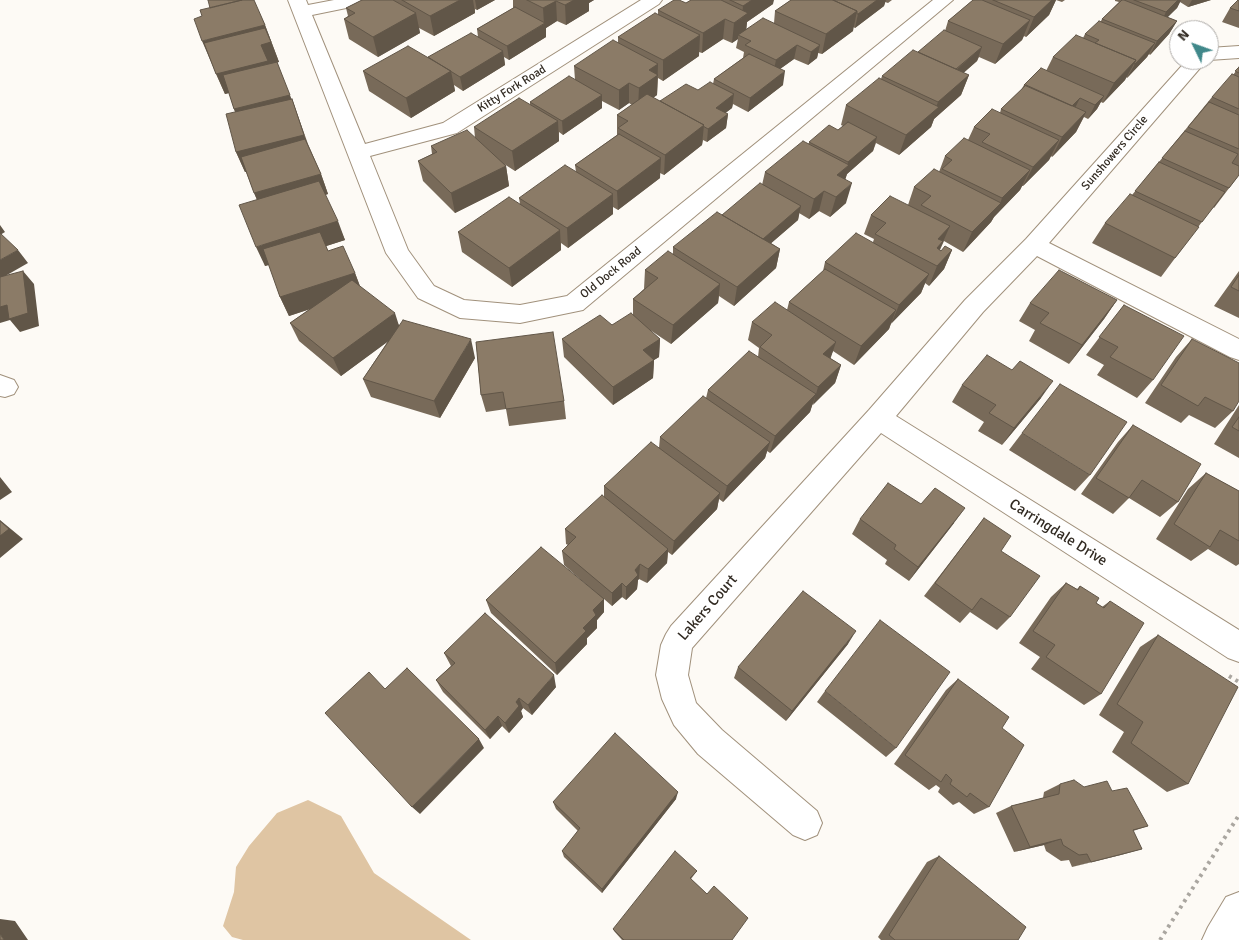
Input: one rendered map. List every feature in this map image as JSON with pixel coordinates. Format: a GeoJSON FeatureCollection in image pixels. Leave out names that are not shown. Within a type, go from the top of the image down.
{"type":"FeatureCollection","features":[{"type":"Feature","properties":{"kind":"street"},"geometry":{"type":"LineString","coordinates":[[300,6],[360,0]]}},
{"type":"Feature","properties":{"kind":"street","name":"Kitty Fork Road"},"geometry":{"type":"LineString","coordinates":[[359,152],[450,128],[653,0]]}},
{"type":"Feature","properties":{"kind":"street","name":"Old Dock Road"},"geometry":{"type":"LineString","coordinates":[[300,6],[398,253],[426,292],[460,310],[520,314],[574,304],[944,0]]}},
{"type":"Feature","properties":{"kind":"street"},"geometry":{"type":"LineString","coordinates":[[1219,53],[1239,52]]}},
{"type":"Feature","properties":{"kind":"street","name":"Sunshowers Circle"},"geometry":{"type":"LineString","coordinates":[[878,418],[974,306],[1034,245],[1188,70]]}},
{"type":"Feature","properties":{"kind":"street"},"geometry":{"type":"LineString","coordinates":[[1034,245],[1239,350]]}},
{"type":"Feature","properties":{"kind":"street","name":"Carringdale Drive"},"geometry":{"type":"LineString","coordinates":[[878,418],[1239,647]]}},
{"type":"Feature","properties":{"kind":"street","name":"Lakers Court"},"geometry":{"type":"LineString","coordinates":[[805,823],[695,727],[685,714],[675,688],[672,675],[674,654],[682,636],[878,418]]}},
{"type":"Feature","properties":{"kind":"street"},"geometry":{"type":"LineString","coordinates":[[1220,940],[1239,910]]}},
{"type":"Feature","properties":{"kind":"path"},"geometry":{"type":"LineString","coordinates":[[1160,940],[1239,815]]}},
{"type":"Feature","properties":{"kind":"shaded area"},"geometry":{"type":"Polygon","coordinates":[[[308,800],[341,816],[374,873],[471,940],[243,940],[232,937],[223,926],[234,892],[236,867],[249,846],[277,813],[308,800]]]}},
{"type":"Feature","properties":{"kind":"building"},"geometry":{"type":"Polygon","coordinates":[[[208,0],[242,0],[210,8],[208,0]]]}},
{"type":"Feature","properties":{"kind":"building"},"geometry":{"type":"Polygon","coordinates":[[[242,0],[254,0],[265,25],[202,41],[194,19],[202,16],[200,10],[242,0]]]}},
{"type":"Feature","properties":{"kind":"building"},"geometry":{"type":"Polygon","coordinates":[[[362,0],[393,0],[416,13],[373,37],[344,19],[355,13],[346,8],[362,0]]]}},
{"type":"Feature","properties":{"kind":"building"},"geometry":{"type":"Polygon","coordinates":[[[402,0],[460,0],[430,16],[402,0]]]}},
{"type":"Feature","properties":{"kind":"building"},"geometry":{"type":"Polygon","coordinates":[[[527,0],[574,0],[565,5],[556,1],[543,8],[527,0]]]}},
{"type":"Feature","properties":{"kind":"building"},"geometry":{"type":"Polygon","coordinates":[[[674,0],[686,3],[691,0],[721,0],[748,13],[734,23],[725,19],[703,33],[658,10],[674,0]]]}},
{"type":"Feature","properties":{"kind":"building"},"geometry":{"type":"Polygon","coordinates":[[[730,0],[752,0],[743,6],[730,0]]]}},
{"type":"Feature","properties":{"kind":"building"},"geometry":{"type":"Polygon","coordinates":[[[791,0],[833,0],[857,11],[826,34],[775,11],[791,0]]]}},
{"type":"Feature","properties":{"kind":"building"},"geometry":{"type":"Polygon","coordinates":[[[833,0],[877,0],[857,14],[857,11],[833,0]]]}},
{"type":"Feature","properties":{"kind":"building"},"geometry":{"type":"Polygon","coordinates":[[[973,0],[982,0],[1030,20],[1003,44],[948,21],[973,0]]]}},
{"type":"Feature","properties":{"kind":"building"},"geometry":{"type":"Polygon","coordinates":[[[993,0],[1052,0],[1034,17],[993,0]]]}},
{"type":"Feature","properties":{"kind":"building"},"geometry":{"type":"Polygon","coordinates":[[[1124,0],[1174,20],[1169,20],[1169,29],[1157,41],[1102,19],[1124,0]]]}},
{"type":"Feature","properties":{"kind":"building"},"geometry":{"type":"Polygon","coordinates":[[[1134,0],[1178,0],[1166,12],[1134,0]]]}},
{"type":"Feature","properties":{"kind":"building"},"geometry":{"type":"Polygon","coordinates":[[[1238,0],[1239,11],[1230,8],[1238,0]]]}},
{"type":"Feature","properties":{"kind":"building"},"geometry":{"type":"Polygon","coordinates":[[[515,7],[545,23],[507,46],[477,29],[515,7]]]}},
{"type":"Feature","properties":{"kind":"building"},"geometry":{"type":"Polygon","coordinates":[[[655,13],[700,35],[663,60],[618,37],[655,13]]]}},
{"type":"Feature","properties":{"kind":"building"},"geometry":{"type":"Polygon","coordinates":[[[763,18],[820,45],[811,52],[797,45],[776,60],[745,45],[751,41],[738,35],[763,18]]]}},
{"type":"Feature","properties":{"kind":"building"},"geometry":{"type":"Polygon","coordinates":[[[1099,21],[1155,43],[1134,64],[1136,60],[1095,43],[1099,40],[1085,34],[1099,21]]]}},
{"type":"Feature","properties":{"kind":"building"},"geometry":{"type":"Polygon","coordinates":[[[265,28],[271,42],[261,45],[268,61],[216,74],[204,43],[265,28]]]}},
{"type":"Feature","properties":{"kind":"building"},"geometry":{"type":"Polygon","coordinates":[[[944,30],[982,47],[956,69],[918,52],[944,30]]]}},
{"type":"Feature","properties":{"kind":"building"},"geometry":{"type":"Polygon","coordinates":[[[471,33],[503,51],[460,77],[428,57],[471,33]]]}},
{"type":"Feature","properties":{"kind":"building"},"geometry":{"type":"Polygon","coordinates":[[[1076,35],[1136,60],[1114,83],[1053,57],[1076,35]]]}},
{"type":"Feature","properties":{"kind":"building"},"geometry":{"type":"Polygon","coordinates":[[[613,40],[658,64],[649,70],[658,75],[639,88],[629,83],[619,90],[574,66],[613,40]]]}},
{"type":"Feature","properties":{"kind":"building"},"geometry":{"type":"Polygon","coordinates":[[[408,46],[451,71],[406,98],[363,71],[408,46]]]}},
{"type":"Feature","properties":{"kind":"building"},"geometry":{"type":"Polygon","coordinates":[[[913,50],[969,75],[938,102],[882,76],[913,50]]]}},
{"type":"Feature","properties":{"kind":"building"},"geometry":{"type":"Polygon","coordinates":[[[749,54],[785,71],[750,98],[714,79],[749,54]]]}},
{"type":"Feature","properties":{"kind":"building"},"geometry":{"type":"Polygon","coordinates":[[[277,62],[290,95],[234,109],[223,75],[277,62]]]}},
{"type":"Feature","properties":{"kind":"building"},"geometry":{"type":"Polygon","coordinates":[[[1041,68],[1104,96],[1095,105],[1080,98],[1072,106],[1024,85],[1041,68]]]}},
{"type":"Feature","properties":{"kind":"building"},"geometry":{"type":"Polygon","coordinates":[[[1232,74],[1239,77],[1239,109],[1212,97],[1232,74]]]}},
{"type":"Feature","properties":{"kind":"building"},"geometry":{"type":"Polygon","coordinates":[[[569,76],[602,95],[562,121],[530,102],[569,76]]]}},
{"type":"Feature","properties":{"kind":"building"},"geometry":{"type":"Polygon","coordinates":[[[879,78],[939,107],[906,135],[846,105],[879,78]]]}},
{"type":"Feature","properties":{"kind":"building"},"geometry":{"type":"Polygon","coordinates":[[[710,82],[734,94],[716,108],[728,114],[708,129],[660,101],[686,84],[698,90],[710,82]]]}},
{"type":"Feature","properties":{"kind":"building"},"geometry":{"type":"Polygon","coordinates":[[[1026,85],[1086,112],[1062,137],[1001,109],[1026,85]]]}},
{"type":"Feature","properties":{"kind":"building"},"geometry":{"type":"Polygon","coordinates":[[[647,94],[704,125],[665,155],[618,128],[628,121],[617,115],[647,94]]]}},
{"type":"Feature","properties":{"kind":"building"},"geometry":{"type":"Polygon","coordinates":[[[519,98],[558,121],[512,151],[474,127],[519,98]]]}},
{"type":"Feature","properties":{"kind":"building"},"geometry":{"type":"Polygon","coordinates":[[[292,99],[304,135],[236,152],[226,114],[292,99]]]}},
{"type":"Feature","properties":{"kind":"building"},"geometry":{"type":"Polygon","coordinates":[[[1209,102],[1239,115],[1239,149],[1188,127],[1209,102]]]}},
{"type":"Feature","properties":{"kind":"building"},"geometry":{"type":"Polygon","coordinates":[[[992,109],[1059,140],[1033,167],[982,142],[990,134],[974,127],[992,109]]]}},
{"type":"Feature","properties":{"kind":"building"},"geometry":{"type":"Polygon","coordinates":[[[848,122],[877,137],[848,162],[809,142],[829,125],[838,130],[848,122]]]}},
{"type":"Feature","properties":{"kind":"building"},"geometry":{"type":"Polygon","coordinates":[[[467,130],[506,166],[451,193],[418,161],[437,152],[431,146],[467,130]]]}},
{"type":"Feature","properties":{"kind":"building"},"geometry":{"type":"Polygon","coordinates":[[[1185,131],[1238,154],[1232,163],[1239,166],[1239,175],[1229,188],[1162,158],[1185,131]]]}},
{"type":"Feature","properties":{"kind":"building"},"geometry":{"type":"Polygon","coordinates":[[[619,134],[661,158],[617,191],[575,165],[619,134]]]}},
{"type":"Feature","properties":{"kind":"building"},"geometry":{"type":"Polygon","coordinates":[[[964,138],[1030,170],[1002,198],[942,169],[952,160],[945,156],[964,138]]]}},
{"type":"Feature","properties":{"kind":"building"},"geometry":{"type":"Polygon","coordinates":[[[305,139],[321,174],[254,193],[241,157],[305,139]]]}},
{"type":"Feature","properties":{"kind":"building"},"geometry":{"type":"Polygon","coordinates":[[[803,141],[849,165],[837,175],[852,183],[836,197],[824,191],[814,199],[765,172],[803,141]]]}},
{"type":"Feature","properties":{"kind":"building"},"geometry":{"type":"Polygon","coordinates":[[[1159,162],[1225,192],[1202,222],[1135,191],[1159,162]]]}},
{"type":"Feature","properties":{"kind":"building"},"geometry":{"type":"Polygon","coordinates":[[[565,165],[613,194],[567,228],[519,198],[565,165]]]}},
{"type":"Feature","properties":{"kind":"building"},"geometry":{"type":"Polygon","coordinates":[[[934,169],[1001,203],[972,232],[921,205],[931,196],[914,187],[934,169]]]}},
{"type":"Feature","properties":{"kind":"building"},"geometry":{"type":"Polygon","coordinates":[[[319,181],[338,221],[256,247],[239,205],[319,181]]]}},
{"type":"Feature","properties":{"kind":"building"},"geometry":{"type":"Polygon","coordinates":[[[760,183],[801,206],[763,239],[722,215],[760,183]]]}},
{"type":"Feature","properties":{"kind":"building"},"geometry":{"type":"Polygon","coordinates":[[[1130,194],[1199,227],[1175,258],[1105,223],[1130,194]]]}},
{"type":"Feature","properties":{"kind":"building"},"geometry":{"type":"Polygon","coordinates":[[[890,196],[950,226],[938,239],[943,241],[937,248],[941,251],[945,246],[952,250],[937,266],[875,234],[886,223],[871,215],[890,196]]]}},
{"type":"Feature","properties":{"kind":"building"},"geometry":{"type":"Polygon","coordinates":[[[509,197],[560,230],[509,268],[458,232],[509,197]]]}},
{"type":"Feature","properties":{"kind":"building"},"geometry":{"type":"Polygon","coordinates":[[[717,212],[780,249],[737,287],[673,247],[717,212]]]}},
{"type":"Feature","properties":{"kind":"building"},"geometry":{"type":"Polygon","coordinates":[[[320,232],[328,251],[343,246],[355,273],[280,297],[263,249],[320,232]]]}},
{"type":"Feature","properties":{"kind":"building"},"geometry":{"type":"Polygon","coordinates":[[[0,233],[18,250],[0,260],[0,233]]]}},
{"type":"Feature","properties":{"kind":"building"},"geometry":{"type":"Polygon","coordinates":[[[856,233],[929,274],[899,305],[825,262],[856,233]]]}},
{"type":"Feature","properties":{"kind":"building"},"geometry":{"type":"Polygon","coordinates":[[[668,251],[720,284],[673,325],[633,299],[658,278],[645,270],[668,251]]]}},
{"type":"Feature","properties":{"kind":"building"},"geometry":{"type":"Polygon","coordinates":[[[825,269],[896,310],[861,346],[789,302],[825,269]]]}},
{"type":"Feature","properties":{"kind":"building"},"geometry":{"type":"Polygon","coordinates":[[[1059,270],[1117,300],[1082,345],[1040,323],[1049,313],[1030,303],[1059,270]]]}},
{"type":"Feature","properties":{"kind":"building"},"geometry":{"type":"Polygon","coordinates":[[[23,271],[28,313],[9,319],[7,305],[0,307],[0,277],[23,271]]]}},
{"type":"Feature","properties":{"kind":"building"},"geometry":{"type":"Polygon","coordinates":[[[1239,275],[1239,291],[1231,287],[1239,275]]]}},
{"type":"Feature","properties":{"kind":"building"},"geometry":{"type":"Polygon","coordinates":[[[352,280],[395,313],[333,358],[290,323],[352,280]]]}},
{"type":"Feature","properties":{"kind":"building"},"geometry":{"type":"Polygon","coordinates":[[[775,302],[836,342],[823,354],[841,365],[818,387],[760,347],[772,335],[752,322],[775,302]]]}},
{"type":"Feature","properties":{"kind":"building"},"geometry":{"type":"Polygon","coordinates":[[[1124,305],[1184,336],[1153,380],[1110,357],[1118,347],[1099,337],[1124,305]]]}},
{"type":"Feature","properties":{"kind":"building"},"geometry":{"type":"Polygon","coordinates":[[[631,313],[660,339],[643,350],[654,360],[613,387],[562,339],[600,315],[612,325],[631,313]]]}},
{"type":"Feature","properties":{"kind":"building"},"geometry":{"type":"Polygon","coordinates":[[[403,320],[471,339],[434,401],[363,379],[403,320]]]}},
{"type":"Feature","properties":{"kind":"building"},"geometry":{"type":"Polygon","coordinates":[[[553,332],[564,401],[506,409],[503,392],[481,395],[476,342],[553,332]]]}},
{"type":"Feature","properties":{"kind":"building"},"geometry":{"type":"Polygon","coordinates":[[[1192,339],[1239,363],[1239,401],[1233,411],[1205,397],[1198,406],[1161,385],[1192,339]]]}},
{"type":"Feature","properties":{"kind":"building"},"geometry":{"type":"Polygon","coordinates":[[[749,351],[816,394],[775,436],[708,390],[749,351]]]}},
{"type":"Feature","properties":{"kind":"building"},"geometry":{"type":"Polygon","coordinates":[[[987,355],[1012,370],[1020,361],[1053,381],[1014,428],[989,413],[996,405],[962,385],[987,355]]]}},
{"type":"Feature","properties":{"kind":"building"},"geometry":{"type":"Polygon","coordinates":[[[1060,384],[1127,422],[1090,475],[1022,433],[1060,384]]]}},
{"type":"Feature","properties":{"kind":"building"},"geometry":{"type":"Polygon","coordinates":[[[703,396],[770,442],[727,486],[660,437],[703,396]]]}},
{"type":"Feature","properties":{"kind":"building"},"geometry":{"type":"Polygon","coordinates":[[[1239,417],[1239,431],[1232,427],[1239,417]]]}},
{"type":"Feature","properties":{"kind":"building"},"geometry":{"type":"Polygon","coordinates":[[[1133,425],[1201,464],[1178,502],[1142,480],[1129,498],[1096,478],[1133,425]]]}},
{"type":"Feature","properties":{"kind":"building"},"geometry":{"type":"Polygon","coordinates":[[[651,442],[720,493],[674,541],[604,486],[651,442]]]}},
{"type":"Feature","properties":{"kind":"building"},"geometry":{"type":"Polygon","coordinates":[[[1206,473],[1239,491],[1239,541],[1220,530],[1210,547],[1174,524],[1206,473]]]}},
{"type":"Feature","properties":{"kind":"building"},"geometry":{"type":"Polygon","coordinates":[[[888,483],[921,504],[935,488],[965,508],[918,567],[894,549],[896,545],[860,519],[888,483]]]}},
{"type":"Feature","properties":{"kind":"building"},"geometry":{"type":"Polygon","coordinates":[[[602,495],[668,549],[648,569],[640,564],[635,570],[638,575],[626,587],[622,583],[612,593],[562,551],[576,537],[565,529],[602,495]]]}},
{"type":"Feature","properties":{"kind":"building"},"geometry":{"type":"Polygon","coordinates":[[[984,518],[1011,536],[1001,551],[1040,576],[1010,617],[981,598],[972,610],[935,583],[984,518]]]}},
{"type":"Feature","properties":{"kind":"building"},"geometry":{"type":"Polygon","coordinates":[[[0,521],[9,529],[0,536],[0,521]]]}},
{"type":"Feature","properties":{"kind":"building"},"geometry":{"type":"Polygon","coordinates":[[[541,547],[604,599],[593,610],[596,615],[583,628],[586,631],[555,663],[486,600],[541,547]]]}},
{"type":"Feature","properties":{"kind":"building"},"geometry":{"type":"Polygon","coordinates":[[[1066,583],[1078,590],[1080,586],[1099,598],[1096,603],[1104,608],[1110,601],[1144,623],[1101,694],[1046,657],[1055,645],[1033,631],[1066,583]]]}},
{"type":"Feature","properties":{"kind":"building"},"geometry":{"type":"Polygon","coordinates":[[[803,591],[856,631],[792,711],[738,667],[803,591]]]}},
{"type":"Feature","properties":{"kind":"building"},"geometry":{"type":"Polygon","coordinates":[[[485,613],[554,675],[528,705],[519,698],[516,702],[519,706],[505,723],[498,716],[485,730],[436,680],[455,663],[444,653],[485,613]]]}},
{"type":"Feature","properties":{"kind":"building"},"geometry":{"type":"Polygon","coordinates":[[[880,620],[950,672],[896,748],[825,691],[880,620]]]}},
{"type":"Feature","properties":{"kind":"building"},"geometry":{"type":"Polygon","coordinates":[[[1158,635],[1238,687],[1188,784],[1131,743],[1143,722],[1117,704],[1158,635]]]}},
{"type":"Feature","properties":{"kind":"building"},"geometry":{"type":"Polygon","coordinates":[[[407,668],[479,739],[412,807],[325,713],[369,672],[385,689],[407,668]]]}},
{"type":"Feature","properties":{"kind":"building"},"geometry":{"type":"Polygon","coordinates":[[[958,679],[1009,717],[1002,728],[1024,745],[989,807],[970,793],[967,797],[950,784],[952,780],[946,774],[941,782],[905,755],[958,679]]]}},
{"type":"Feature","properties":{"kind":"building"},"geometry":{"type":"Polygon","coordinates":[[[615,733],[678,792],[602,889],[562,851],[580,828],[553,802],[615,733]]]}},
{"type":"Feature","properties":{"kind":"building"},"geometry":{"type":"Polygon","coordinates":[[[1074,780],[1084,787],[1107,781],[1112,791],[1127,788],[1148,826],[1133,830],[1142,849],[1091,862],[1087,854],[1079,855],[1063,845],[1061,839],[1030,847],[1011,806],[1059,794],[1060,784],[1074,780]]]}},
{"type":"Feature","properties":{"kind":"building"},"geometry":{"type":"Polygon","coordinates":[[[675,851],[697,871],[690,878],[707,894],[714,886],[748,918],[732,940],[624,940],[613,929],[675,851]]]}},
{"type":"Feature","properties":{"kind":"building"},"geometry":{"type":"Polygon","coordinates":[[[939,856],[1026,927],[1018,940],[895,940],[889,935],[939,856]]]}}]}
